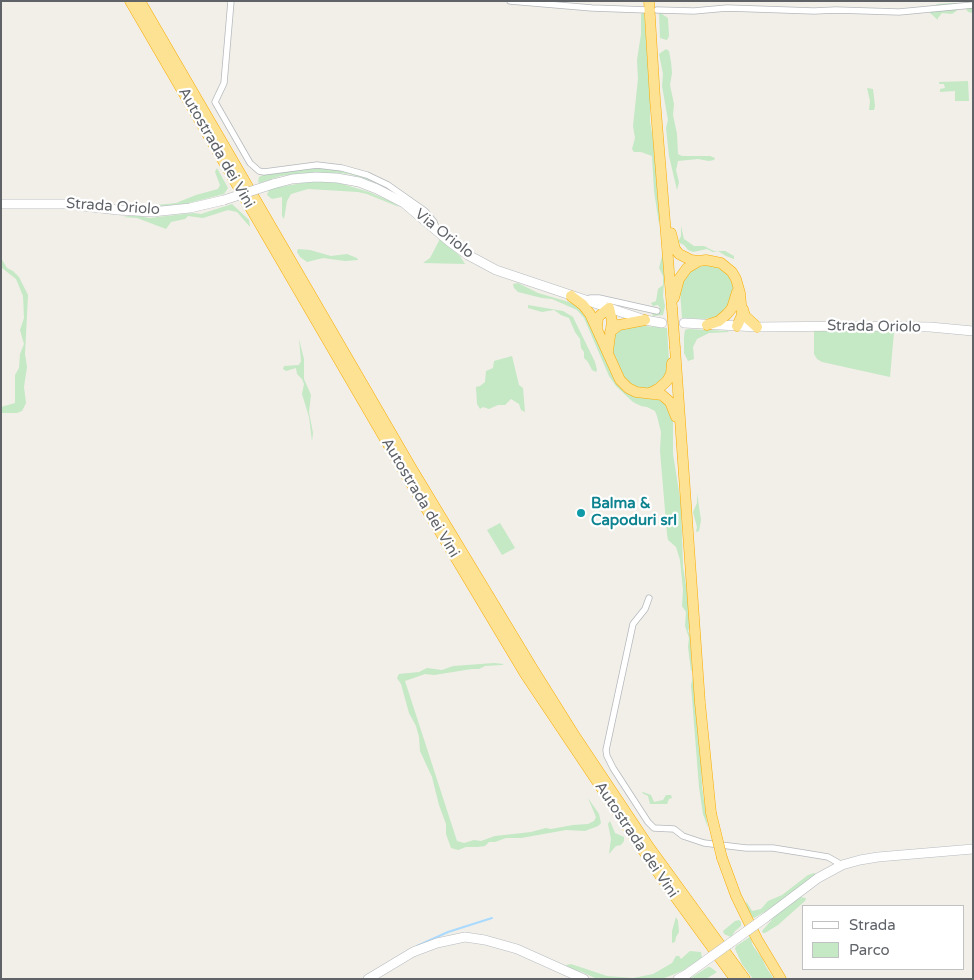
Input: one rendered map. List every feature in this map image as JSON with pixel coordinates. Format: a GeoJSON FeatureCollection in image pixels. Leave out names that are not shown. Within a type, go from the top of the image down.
{"type":"FeatureCollection","features":[{"type":"Feature","properties":{"kind":"highway","name":"Autostrada dei Vini"},"geometry":{"type":"LineString","coordinates":[[130,1],[400,466],[525,674],[665,883],[735,979]]}},
{"type":"Feature","properties":{"kind":"highway","name":"Autostrada dei Vini"},"geometry":{"type":"LineString","coordinates":[[140,1],[412,469],[533,669],[644,838],[745,979]]}},
{"type":"Feature","properties":{"kind":"highway"},"geometry":{"type":"LineString","coordinates":[[649,5],[655,99],[673,295],[672,308],[702,730],[711,813],[722,858],[736,896],[757,939],[781,979]]}},
{"type":"Feature","properties":{"kind":"highway"},"geometry":{"type":"LineString","coordinates":[[666,222],[670,227],[675,249],[679,254],[690,260],[714,260],[727,266],[736,278],[738,286],[737,307],[733,315],[737,326]]}},
{"type":"Feature","properties":{"kind":"highway"},"geometry":{"type":"LineString","coordinates":[[673,295],[682,273],[692,264],[699,261]]}},
{"type":"Feature","properties":{"kind":"highway"},"geometry":{"type":"LineString","coordinates":[[571,296],[587,310],[618,377],[628,388],[636,392],[662,395],[674,407],[676,421],[681,426]]}},
{"type":"Feature","properties":{"kind":"highway"},"geometry":{"type":"LineString","coordinates":[[707,325],[719,321],[737,307]]}},
{"type":"Feature","properties":{"kind":"highway"},"geometry":{"type":"LineString","coordinates":[[737,307],[757,327]]}},
{"type":"Feature","properties":{"kind":"highway"},"geometry":{"type":"LineString","coordinates":[[598,331],[598,317],[609,308],[612,317],[608,344],[610,359]]}},
{"type":"Feature","properties":{"kind":"highway"},"geometry":{"type":"LineString","coordinates":[[610,332],[626,323],[645,320]]}},
{"type":"Feature","properties":{"kind":"highway"},"geometry":{"type":"LineString","coordinates":[[649,393],[663,386],[670,378],[675,348]]}},
{"type":"Feature","properties":{"kind":"street"},"geometry":{"type":"LineString","coordinates":[[230,1],[224,82],[215,102],[223,119],[255,168],[269,172],[305,166],[332,166],[367,175],[388,185],[425,210],[434,222],[438,232]]}},
{"type":"Feature","properties":{"kind":"street"},"geometry":{"type":"LineString","coordinates":[[510,1],[592,8],[649,5]]}},
{"type":"Feature","properties":{"kind":"street"},"geometry":{"type":"LineString","coordinates":[[657,10],[694,11],[727,8],[900,12],[973,5]]}},
{"type":"Feature","properties":{"kind":"street","name":"Via Oriolo"},"geometry":{"type":"LineString","coordinates":[[224,200],[292,179],[316,177],[359,182],[404,203],[468,255],[496,270],[645,320],[662,323]]}},
{"type":"Feature","properties":{"kind":"street","name":"Strada Oriolo"},"geometry":{"type":"LineString","coordinates":[[1,204],[59,203],[152,212],[190,208],[224,200]]}},
{"type":"Feature","properties":{"kind":"street"},"geometry":{"type":"LineString","coordinates":[[586,301],[590,298],[599,298],[657,311]]}},
{"type":"Feature","properties":{"kind":"street"},"geometry":{"type":"LineString","coordinates":[[684,323],[757,327]]}},
{"type":"Feature","properties":{"kind":"street","name":"Strada Oriolo"},"geometry":{"type":"LineString","coordinates":[[757,327],[872,326],[973,331]]}},
{"type":"Feature","properties":{"kind":"street"},"geometry":{"type":"LineString","coordinates":[[649,598],[645,609],[633,624],[606,750],[613,768],[648,822],[654,828],[674,829],[683,836],[704,843],[746,848],[773,848],[828,857],[842,865]]}},
{"type":"Feature","properties":{"kind":"street"},"geometry":{"type":"LineString","coordinates":[[678,979],[688,974],[818,878],[842,865],[860,860],[973,849]]}},
{"type":"Feature","properties":{"kind":"street"},"geometry":{"type":"LineString","coordinates":[[368,979],[413,952],[437,943],[465,937],[508,946],[584,979]]}},
{"type":"Feature","properties":{"kind":"green space"},"geometry":{"type":"Polygon","coordinates":[[[955,3],[962,7],[973,8],[973,13],[968,12],[966,9],[959,9],[952,14],[942,13],[938,20],[930,13],[931,8],[937,4],[955,3]]]}},
{"type":"Feature","properties":{"kind":"green space"},"geometry":{"type":"Polygon","coordinates":[[[644,12],[650,83],[650,122],[655,150],[660,206],[659,224],[654,191],[652,156],[641,152],[634,152],[632,149],[635,138],[633,126],[638,79],[637,60],[641,34],[641,14],[644,12]]]}},
{"type":"Feature","properties":{"kind":"green space"},"geometry":{"type":"Polygon","coordinates":[[[659,12],[668,18],[669,36],[667,40],[660,38],[659,12]]]}},
{"type":"Feature","properties":{"kind":"green space"},"geometry":{"type":"Polygon","coordinates":[[[666,49],[669,51],[671,62],[670,85],[674,104],[673,115],[677,134],[678,154],[682,156],[710,156],[715,158],[709,161],[698,159],[678,161],[676,170],[679,182],[677,190],[669,156],[666,128],[668,120],[659,54],[666,49]]]}},
{"type":"Feature","properties":{"kind":"green space"},"geometry":{"type":"Polygon","coordinates":[[[968,81],[969,101],[955,101],[955,91],[940,92],[940,89],[945,88],[944,84],[939,84],[939,82],[968,81]]]}},
{"type":"Feature","properties":{"kind":"green space"},"geometry":{"type":"Polygon","coordinates":[[[867,88],[873,89],[874,110],[869,110],[870,101],[867,88]]]}},
{"type":"Feature","properties":{"kind":"green space"},"geometry":{"type":"Polygon","coordinates":[[[217,168],[228,188],[224,194],[177,206],[133,208],[117,206],[148,206],[176,203],[218,189],[220,185],[215,172],[217,168]]]}},
{"type":"Feature","properties":{"kind":"green space"},"geometry":{"type":"Polygon","coordinates":[[[332,168],[382,183],[392,190],[349,174],[339,173],[303,173],[258,182],[259,177],[263,175],[295,169],[332,168]]]}},
{"type":"Feature","properties":{"kind":"green space"},"geometry":{"type":"Polygon","coordinates":[[[314,181],[336,182],[369,192],[399,207],[358,192],[308,189],[291,194],[287,201],[284,219],[282,216],[282,197],[272,199],[267,195],[269,190],[273,188],[314,181]]]}},
{"type":"Feature","properties":{"kind":"green space"},"geometry":{"type":"Polygon","coordinates":[[[232,204],[249,220],[250,227],[237,212],[228,210],[203,218],[188,216],[185,219],[171,222],[166,229],[137,218],[123,217],[135,215],[149,218],[193,213],[201,214],[232,204]]]}},
{"type":"Feature","properties":{"kind":"green space"},"geometry":{"type":"Polygon","coordinates":[[[681,226],[684,239],[694,246],[704,246],[718,251],[713,252],[707,249],[693,252],[688,250],[678,242],[681,236],[681,226]]]}},
{"type":"Feature","properties":{"kind":"green space"},"geometry":{"type":"Polygon","coordinates":[[[440,239],[460,256],[465,264],[423,263],[430,258],[440,239]]]}},
{"type":"Feature","properties":{"kind":"green space"},"geometry":{"type":"Polygon","coordinates":[[[298,249],[310,250],[331,256],[347,254],[358,260],[345,261],[323,258],[307,262],[300,257],[297,252],[298,249]]]}},
{"type":"Feature","properties":{"kind":"green space"},"geometry":{"type":"Polygon","coordinates":[[[664,249],[663,296],[665,306],[663,315],[653,316],[652,314],[658,313],[660,308],[658,305],[653,306],[651,303],[656,301],[658,289],[663,285],[663,276],[659,268],[664,249]]]}},
{"type":"Feature","properties":{"kind":"green space"},"geometry":{"type":"Polygon","coordinates":[[[718,251],[725,251],[734,256],[734,259],[726,256],[718,251]]]}},
{"type":"Feature","properties":{"kind":"green space"},"geometry":{"type":"Polygon","coordinates":[[[1,258],[7,268],[19,277],[28,295],[25,354],[27,367],[24,387],[26,403],[22,411],[17,413],[1,413],[1,407],[15,403],[15,375],[19,368],[20,354],[24,344],[20,330],[24,318],[23,296],[16,279],[2,268],[1,258]]]}},
{"type":"Feature","properties":{"kind":"green space"},"geometry":{"type":"Polygon","coordinates":[[[704,265],[717,267],[727,273],[734,284],[733,300],[718,317],[705,319],[682,318],[680,291],[683,279],[689,272],[704,265]]]}},
{"type":"Feature","properties":{"kind":"green space"},"geometry":{"type":"Polygon","coordinates":[[[518,283],[538,293],[576,304],[589,322],[619,387],[636,397],[667,403],[673,416],[673,454],[681,504],[683,567],[690,626],[688,631],[690,635],[691,671],[688,647],[689,638],[685,626],[686,612],[682,606],[683,590],[680,560],[676,547],[668,540],[667,534],[660,451],[661,432],[655,411],[633,402],[616,386],[609,376],[584,318],[577,310],[552,299],[518,292],[513,284],[518,283]]]}},
{"type":"Feature","properties":{"kind":"green space"},"geometry":{"type":"Polygon","coordinates":[[[528,305],[563,311],[573,317],[595,362],[596,372],[592,370],[584,358],[580,339],[569,318],[554,310],[542,312],[528,308],[528,305]]]}},
{"type":"Feature","properties":{"kind":"green space"},"geometry":{"type":"Polygon","coordinates":[[[633,325],[667,328],[668,372],[657,386],[648,389],[631,385],[625,379],[611,352],[614,335],[619,329],[633,325]]]}},
{"type":"Feature","properties":{"kind":"green space"},"geometry":{"type":"Polygon","coordinates":[[[856,329],[894,332],[890,377],[822,362],[817,359],[814,354],[814,331],[856,329]]]}},
{"type":"Feature","properties":{"kind":"green space"},"geometry":{"type":"Polygon","coordinates":[[[685,330],[729,332],[709,333],[697,339],[693,347],[694,359],[688,361],[684,353],[684,337],[685,330]]]}},
{"type":"Feature","properties":{"kind":"green space"},"geometry":{"type":"Polygon","coordinates":[[[299,339],[304,359],[304,379],[311,395],[309,412],[313,433],[312,441],[309,417],[302,394],[304,384],[302,379],[297,374],[296,368],[286,371],[283,369],[284,366],[299,365],[301,361],[299,339]]]}},
{"type":"Feature","properties":{"kind":"green space"},"geometry":{"type":"Polygon","coordinates":[[[512,356],[519,385],[523,388],[525,412],[521,410],[519,404],[511,399],[505,405],[498,405],[489,409],[483,407],[480,409],[477,404],[476,387],[485,382],[486,371],[493,368],[494,361],[512,356]]]}},
{"type":"Feature","properties":{"kind":"green space"},"geometry":{"type":"Polygon","coordinates":[[[697,493],[701,520],[699,531],[696,532],[697,527],[693,512],[697,503],[697,493]]]}},
{"type":"Feature","properties":{"kind":"green space"},"geometry":{"type":"Polygon","coordinates":[[[500,523],[515,548],[502,555],[487,530],[500,523]]]}},
{"type":"Feature","properties":{"kind":"green space"},"geometry":{"type":"Polygon","coordinates":[[[504,664],[434,675],[425,674],[405,681],[457,841],[464,843],[474,840],[481,841],[495,836],[588,824],[594,821],[596,817],[588,798],[599,814],[601,823],[598,826],[585,831],[566,830],[521,838],[506,838],[489,842],[485,846],[466,847],[458,850],[451,848],[432,777],[420,751],[416,726],[409,713],[401,684],[397,678],[399,674],[419,672],[427,668],[442,670],[453,666],[504,664]]]}},
{"type":"Feature","properties":{"kind":"green space"},"geometry":{"type":"Polygon","coordinates":[[[693,677],[702,787],[708,828],[703,814],[699,787],[691,685],[693,677]]]}},
{"type":"Feature","properties":{"kind":"green space"},"geometry":{"type":"Polygon","coordinates":[[[643,792],[651,795],[654,802],[663,800],[666,795],[671,795],[672,798],[669,799],[667,804],[650,804],[648,796],[643,792]]]}},
{"type":"Feature","properties":{"kind":"green space"},"geometry":{"type":"Polygon","coordinates":[[[610,821],[615,833],[624,837],[624,841],[609,854],[611,839],[608,824],[610,821]]]}},
{"type":"Feature","properties":{"kind":"green space"},"geometry":{"type":"Polygon","coordinates":[[[816,874],[799,888],[754,918],[747,909],[746,901],[752,911],[761,909],[768,901],[782,895],[808,875],[816,874]]]}},
{"type":"Feature","properties":{"kind":"green space"},"geometry":{"type":"Polygon","coordinates":[[[800,897],[806,898],[805,901],[778,925],[763,933],[762,931],[776,915],[800,897]]]}},
{"type":"Feature","properties":{"kind":"green space"},"geometry":{"type":"Polygon","coordinates":[[[676,917],[679,932],[675,942],[672,943],[672,931],[676,917]]]}},
{"type":"Feature","properties":{"kind":"green space"},"geometry":{"type":"Polygon","coordinates":[[[739,920],[741,926],[731,937],[724,934],[723,931],[739,920]]]}},
{"type":"Feature","properties":{"kind":"green space"},"geometry":{"type":"Polygon","coordinates":[[[750,937],[753,946],[774,979],[753,979],[742,964],[735,949],[736,946],[750,937]]]}},
{"type":"Feature","properties":{"kind":"green space"},"geometry":{"type":"Polygon","coordinates":[[[690,951],[701,952],[702,958],[682,971],[662,979],[597,979],[568,968],[566,965],[571,964],[607,976],[633,978],[653,974],[672,963],[676,956],[679,956],[681,959],[690,951]]]}},
{"type":"Feature","properties":{"kind":"green space"},"geometry":{"type":"Polygon","coordinates":[[[708,967],[717,972],[706,979],[689,979],[708,967]]]}},
{"type":"Feature","properties":{"kind":"waterway"},"geometry":{"type":"LineString","coordinates":[[417,946],[448,932],[492,918]]}},
{"type":"Feature","properties":{"kind":"place","name":"Balma & Capoduri srl"},"geometry":{"type":"Point","coordinates":[581,513]}}]}
